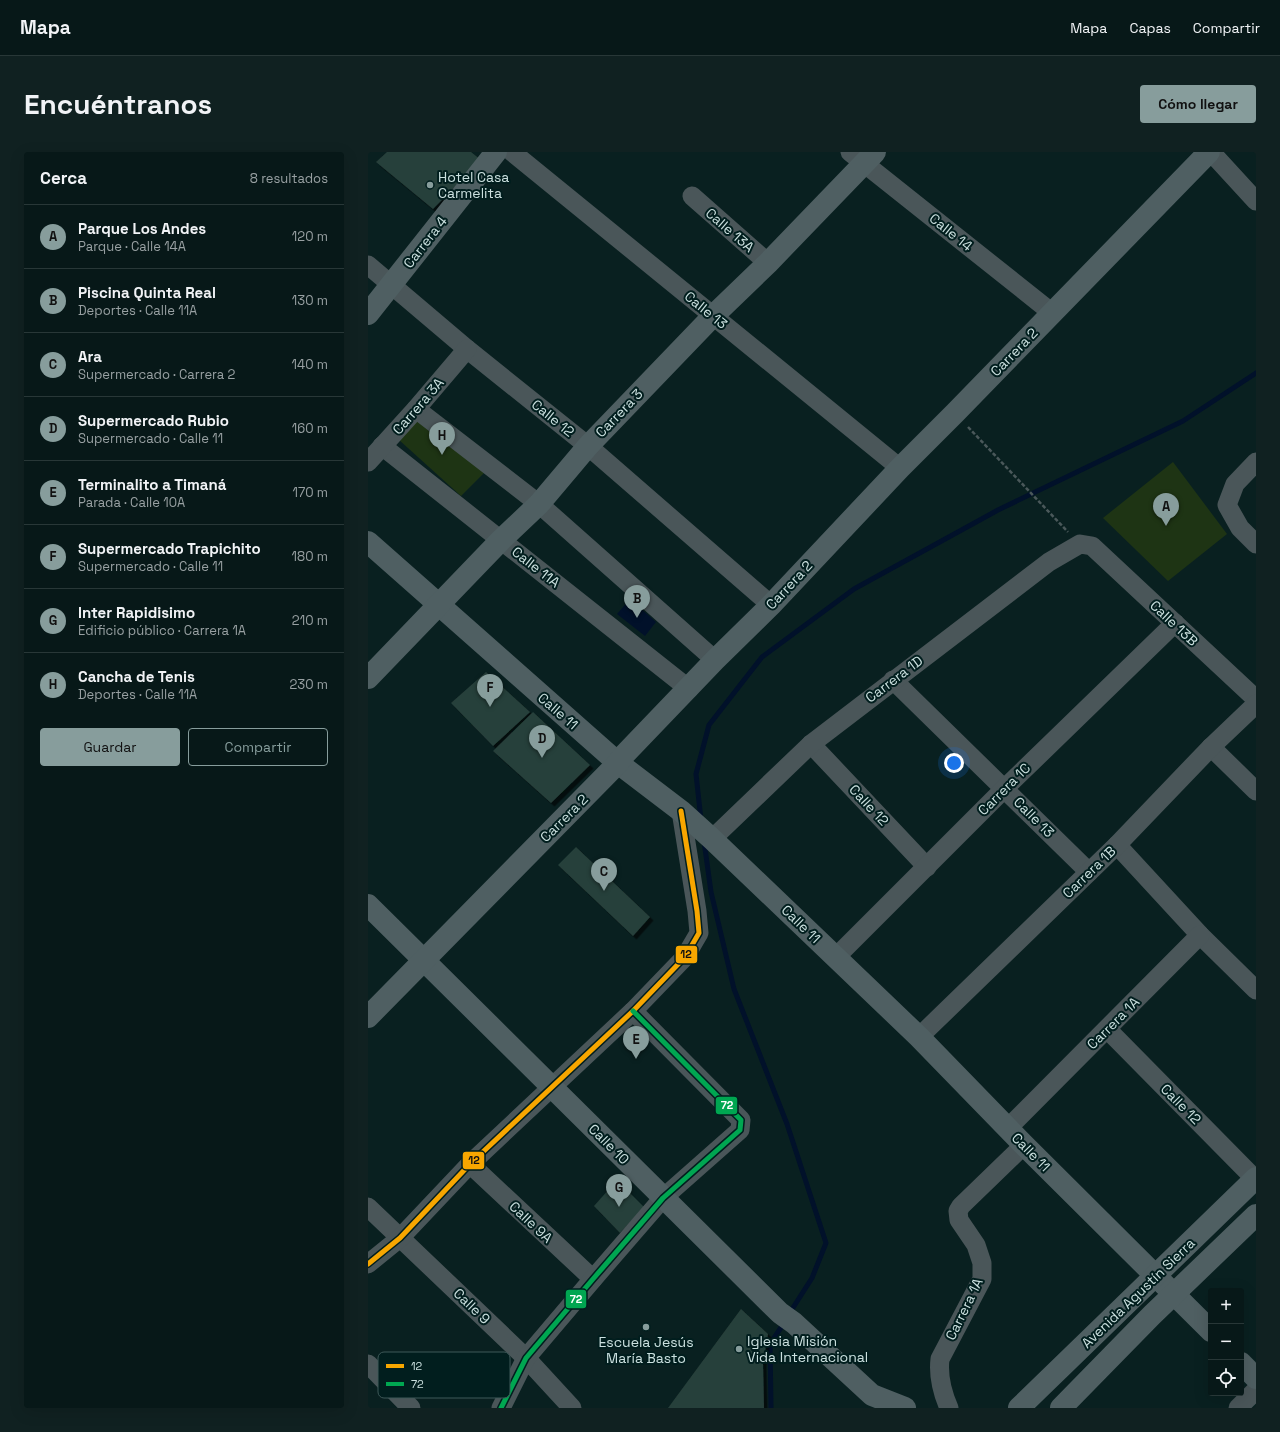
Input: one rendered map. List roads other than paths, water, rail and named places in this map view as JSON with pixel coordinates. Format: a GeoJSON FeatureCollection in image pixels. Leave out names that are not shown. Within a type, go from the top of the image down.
{"type":"FeatureCollection","features":[{"type":"Feature","properties":{"kind":"main road","name":"Carrera 4"},"geometry":{"type":"LineString","coordinates":[[368,314],[496,152]]}},
{"type":"Feature","properties":{"kind":"main road","name":"Carrera 2"},"geometry":{"type":"LineString","coordinates":[[368,1017],[618,763],[715,660],[771,606],[900,468],[955,413],[1051,312],[1210,152]]}},
{"type":"Feature","properties":{"kind":"main road","name":"Carrera 3"},"geometry":{"type":"LineString","coordinates":[[368,678],[501,540],[539,504],[588,446],[713,316],[768,263],[863,156]]}},
{"type":"Feature","properties":{"kind":"main road","name":"Calle 11"},"geometry":{"type":"LineString","coordinates":[[368,542],[618,763],[684,814],[709,836],[919,1037],[1024,1145],[1208,1328]]}},
{"type":"Feature","properties":{"kind":"main road","name":"Calle 10"},"geometry":{"type":"LineString","coordinates":[[368,905],[664,1198],[874,1402]]}},
{"type":"Feature","properties":{"kind":"main road","name":"Avenida Agustín Sierra"},"geometry":{"type":"LineString","coordinates":[[1019,1408],[1256,1179]]}},
{"type":"Feature","properties":{"kind":"main road","name":"Avenida Agustín Sierra"},"geometry":{"type":"LineString","coordinates":[[1061,1408],[1256,1215]]}},
{"type":"Feature","properties":{"kind":"main road"},"geometry":{"type":"LineString","coordinates":[[1244,1366],[1256,1378]]}},
{"type":"Feature","properties":{"kind":"main road"},"geometry":{"type":"LineString","coordinates":[[874,1402],[905,1408]]}},
{"type":"Feature","properties":{"kind":"street","name":"Calle 13"},"geometry":{"type":"LineString","coordinates":[[512,152],[900,468]]}},
{"type":"Feature","properties":{"kind":"street"},"geometry":{"type":"LineString","coordinates":[[1210,152],[1256,201]]}},
{"type":"Feature","properties":{"kind":"street","name":"Calle 14"},"geometry":{"type":"LineString","coordinates":[[863,156],[1051,312]]}},
{"type":"Feature","properties":{"kind":"street","name":"Calle 13A"},"geometry":{"type":"LineString","coordinates":[[692,196],[768,263]]}},
{"type":"Feature","properties":{"kind":"street","name":"Calle 12"},"geometry":{"type":"LineString","coordinates":[[368,264],[467,349],[588,446],[771,606]]}},
{"type":"Feature","properties":{"kind":"street","name":"Carrera 3A"},"geometry":{"type":"LineString","coordinates":[[368,462],[467,349]]}},
{"type":"Feature","properties":{"kind":"street"},"geometry":{"type":"LineString","coordinates":[[416,409],[539,504],[715,660]]}},
{"type":"Feature","properties":{"kind":"street","name":"Calle 11A"},"geometry":{"type":"LineString","coordinates":[[382,446],[689,689]]}},
{"type":"Feature","properties":{"kind":"street"},"geometry":{"type":"LineString","coordinates":[[1256,462],[1234,484],[1227,505],[1240,528],[1256,544]]}},
{"type":"Feature","properties":{"kind":"street","name":"Calle 13B"},"geometry":{"type":"LineString","coordinates":[[1086,545],[1175,623],[1256,699]]}},
{"type":"Feature","properties":{"kind":"street","name":"Carrera 1D"},"geometry":{"type":"LineString","coordinates":[[709,836],[811,744],[893,680],[1049,562],[1086,545]]}},
{"type":"Feature","properties":{"kind":"street","name":"Carrera 1C"},"geometry":{"type":"LineString","coordinates":[[836,957],[1005,788],[1175,623]]}},
{"type":"Feature","properties":{"kind":"street","name":"Calle 13"},"geometry":{"type":"LineString","coordinates":[[893,680],[1005,788],[1089,872]]}},
{"type":"Feature","properties":{"kind":"street","name":"Carrera 1B"},"geometry":{"type":"LineString","coordinates":[[919,1037],[1117,845],[1211,747],[1256,704]]}},
{"type":"Feature","properties":{"kind":"street","name":"Calle 12"},"geometry":{"type":"LineString","coordinates":[[811,744],[927,867]]}},
{"type":"Feature","properties":{"kind":"street"},"geometry":{"type":"LineString","coordinates":[[1211,747],[1256,791]]}},
{"type":"Feature","properties":{"kind":"street"},"geometry":{"type":"LineString","coordinates":[[368,1264],[400,1238],[470,1164],[553,1088],[633,1011],[685,957],[699,934],[684,814]]}},
{"type":"Feature","properties":{"kind":"street"},"geometry":{"type":"LineString","coordinates":[[1117,845],[1200,935],[1253,980]]}},
{"type":"Feature","properties":{"kind":"street","name":"Carrera 1A"},"geometry":{"type":"LineString","coordinates":[[1008,1128],[1200,935]]}},
{"type":"Feature","properties":{"kind":"street"},"geometry":{"type":"LineString","coordinates":[[510,1390],[526,1358],[664,1198],[740,1130],[742,1120],[633,1011]]}},
{"type":"Feature","properties":{"kind":"street","name":"Calle 12"},"geometry":{"type":"LineString","coordinates":[[1107,1029],[1256,1179]]}},
{"type":"Feature","properties":{"kind":"street","name":"Carrera 1A"},"geometry":{"type":"LineString","coordinates":[[949,1408],[944,1396],[939,1371],[940,1359],[982,1279],[982,1263],[976,1245],[959,1220],[958,1211],[961,1206],[1024,1145]]}},
{"type":"Feature","properties":{"kind":"street","name":"Calle 9A"},"geometry":{"type":"LineString","coordinates":[[470,1164],[593,1279]]}},
{"type":"Feature","properties":{"kind":"street","name":"Calle 9"},"geometry":{"type":"LineString","coordinates":[[368,1207],[526,1358],[572,1408]]}},
{"type":"Feature","properties":{"kind":"street"},"geometry":{"type":"LineString","coordinates":[[368,1364],[378,1374]]}},
{"type":"Feature","properties":{"kind":"street"},"geometry":{"type":"LineString","coordinates":[[1238,1408],[1256,1390]]}},
{"type":"Feature","properties":{"kind":"street"},"geometry":{"type":"LineString","coordinates":[[402,1398],[412,1408]]}},
{"type":"Feature","properties":{"kind":"street"},"geometry":{"type":"LineString","coordinates":[[501,1408],[506,1398]]}},
{"type":"Feature","properties":{"kind":"water"},"geometry":{"type":"Polygon","coordinates":[[[630,599],[656,622],[645,636],[617,614],[630,599]]]}},
{"type":"Feature","properties":{"kind":"waterway"},"geometry":{"type":"LineString","coordinates":[[701,820],[696,774],[709,725],[762,657],[854,589],[998,510],[1183,421],[1256,373]]}},
{"type":"Feature","properties":{"kind":"waterway"},"geometry":{"type":"LineString","coordinates":[[704,841],[711,892],[734,989],[787,1124],[826,1243],[812,1278],[789,1314]]}},
{"type":"Feature","properties":{"kind":"waterway"},"geometry":{"type":"LineString","coordinates":[[771,1408],[770,1344],[784,1323]]}},
{"type":"Feature","properties":{"kind":"place","name":"Hotel Casa Carmelita"},"geometry":{"type":"Point","coordinates":[430,185]}},
{"type":"Feature","properties":{"kind":"place","name":"Cancha de Tenis"},"geometry":{"type":"Point","coordinates":[442,455]}},
{"type":"Feature","properties":{"kind":"place","name":"Parque Los Andes"},"geometry":{"type":"Point","coordinates":[1166,526]}},
{"type":"Feature","properties":{"kind":"place","name":"Piscina Quinta Real"},"geometry":{"type":"Point","coordinates":[637,618]}},
{"type":"Feature","properties":{"kind":"place","name":"Supermercado Trapichito"},"geometry":{"type":"Point","coordinates":[490,707]}},
{"type":"Feature","properties":{"kind":"place","name":"Supermercado Rubio"},"geometry":{"type":"Point","coordinates":[542,758]}},
{"type":"Feature","properties":{"kind":"place","name":"Ara"},"geometry":{"type":"Point","coordinates":[604,891]}},
{"type":"Feature","properties":{"kind":"place","name":"Terminalito a Timaná"},"geometry":{"type":"Point","coordinates":[636,1059]}},
{"type":"Feature","properties":{"kind":"place","name":"Inter Rapidisimo"},"geometry":{"type":"Point","coordinates":[619,1207]}},
{"type":"Feature","properties":{"kind":"place","name":"Escuela Jesús María Basto"},"geometry":{"type":"Point","coordinates":[646,1327]}},
{"type":"Feature","properties":{"kind":"place","name":"Iglesia Misión Vida Internacional"},"geometry":{"type":"Point","coordinates":[739,1349]}}]}
